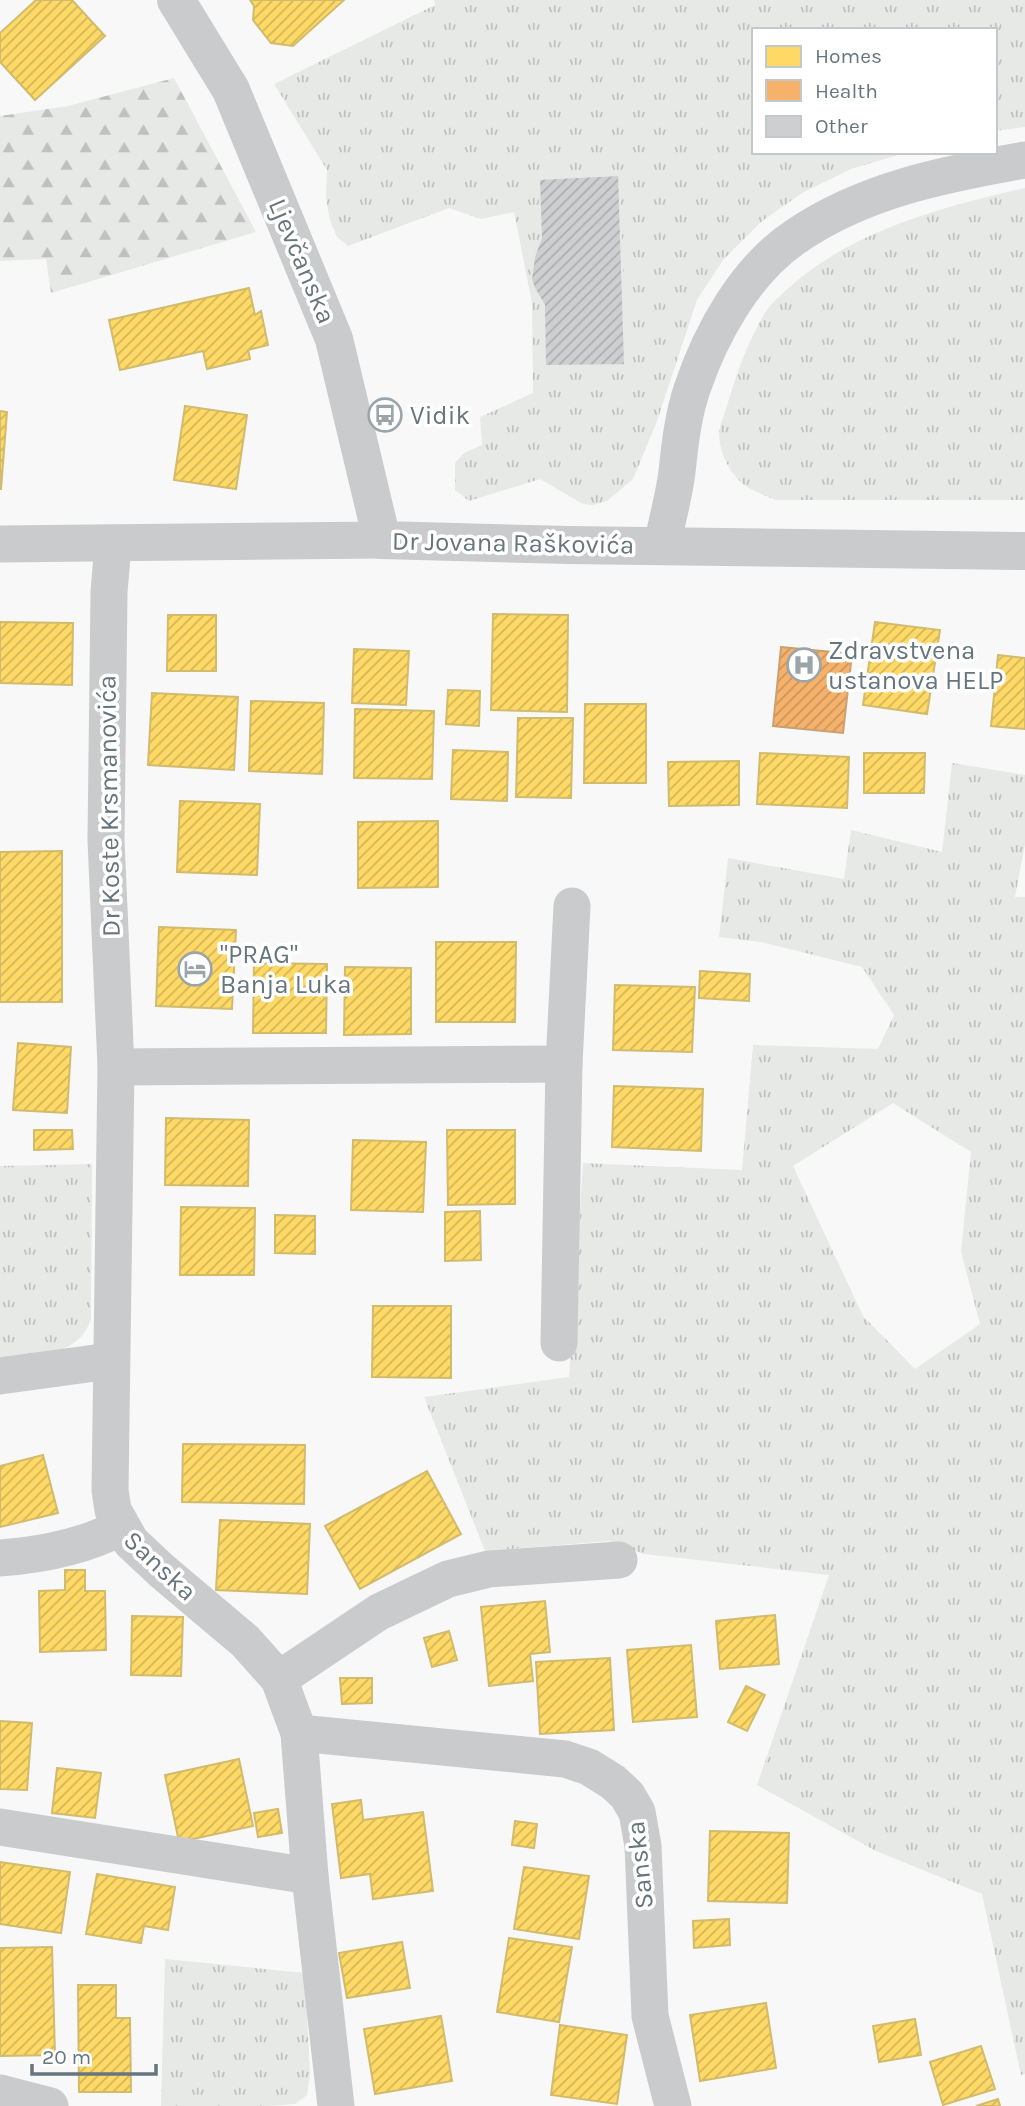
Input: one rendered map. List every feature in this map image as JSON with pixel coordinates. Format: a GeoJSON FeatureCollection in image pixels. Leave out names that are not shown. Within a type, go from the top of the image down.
{"type":"FeatureCollection","features":[{"type":"Feature","properties":{"kind":"street","name":"Ljevčanska"},"geometry":{"type":"LineString","coordinates":[[176,0],[231,90],[334,339],[382,540]]}},
{"type":"Feature","properties":{"kind":"street"},"geometry":{"type":"LineString","coordinates":[[662,545],[677,474],[679,443],[692,387],[725,316],[768,260],[795,237],[863,201],[912,183],[1025,160]]}},
{"type":"Feature","properties":{"kind":"street","name":"Dr Jovana Raškovića"},"geometry":{"type":"LineString","coordinates":[[0,544],[382,540],[1025,551]]}},
{"type":"Feature","properties":{"kind":"street","name":"Dr Koste Krsmanovića"},"geometry":{"type":"LineString","coordinates":[[113,544],[109,592],[106,840],[116,1067],[110,1490],[113,1510],[121,1527]]}},
{"type":"Feature","properties":{"kind":"street"},"geometry":{"type":"LineString","coordinates":[[559,1343],[564,1064],[572,906]]}},
{"type":"Feature","properties":{"kind":"street"},"geometry":{"type":"LineString","coordinates":[[116,1067],[564,1064]]}},
{"type":"Feature","properties":{"kind":"street"},"geometry":{"type":"LineString","coordinates":[[0,1376],[110,1361]]}},
{"type":"Feature","properties":{"kind":"street","name":"Sanska"},"geometry":{"type":"LineString","coordinates":[[0,1558],[73,1546],[102,1537],[121,1527],[131,1542],[245,1641],[279,1679],[299,1733],[310,1876],[336,2106]]}},
{"type":"Feature","properties":{"kind":"street"},"geometry":{"type":"LineString","coordinates":[[279,1679],[379,1612],[448,1579],[489,1569],[619,1560]]}},
{"type":"Feature","properties":{"kind":"street","name":"Sanska"},"geometry":{"type":"LineString","coordinates":[[299,1733],[565,1759],[589,1767],[614,1782],[627,1795],[637,1812],[643,1846],[650,2016],[673,2106]]}},
{"type":"Feature","properties":{"kind":"street"},"geometry":{"type":"LineString","coordinates":[[0,1827],[310,1876]]}},
{"type":"Feature","properties":{"kind":"street"},"geometry":{"type":"LineString","coordinates":[[0,2093],[50,2106]]}},
{"type":"Feature","properties":{"kind":"green space"},"geometry":{"type":"Polygon","coordinates":[[[434,0],[1025,0],[1025,127],[997,131],[997,28],[752,28],[752,154],[901,154],[851,169],[802,193],[761,222],[723,260],[697,300],[656,424],[633,479],[607,501],[593,505],[583,504],[540,479],[469,501],[455,490],[455,463],[464,453],[482,445],[480,417],[533,393],[532,303],[514,212],[481,219],[449,208],[348,246],[337,237],[330,220],[326,198],[327,170],[274,84],[435,5],[434,0]],[[619,176],[539,179],[541,238],[534,257],[531,279],[544,305],[545,366],[625,365],[619,176]]]}},
{"type":"Feature","properties":{"kind":"green space"},"geometry":{"type":"Polygon","coordinates":[[[174,78],[256,232],[51,293],[46,259],[0,261],[0,116],[68,106],[174,78]]]}},
{"type":"Feature","properties":{"kind":"green space"},"geometry":{"type":"Polygon","coordinates":[[[1025,188],[1025,500],[776,500],[743,484],[728,466],[720,442],[720,427],[748,346],[765,313],[776,299],[824,261],[878,233],[936,211],[1025,188]]]}},
{"type":"Feature","properties":{"kind":"green space"},"geometry":{"type":"Polygon","coordinates":[[[952,763],[1025,775],[1025,844],[1015,897],[1025,897],[1025,2074],[1021,2075],[982,1894],[876,1851],[757,1785],[829,1575],[644,1554],[609,1541],[485,1551],[424,1397],[569,1377],[583,1163],[742,1170],[753,1045],[878,1049],[894,1015],[862,967],[761,942],[719,937],[728,858],[844,879],[851,830],[942,852],[952,763]],[[893,1103],[793,1166],[863,1316],[915,1369],[980,1324],[961,1252],[971,1152],[893,1103]]]}},
{"type":"Feature","properties":{"kind":"green space"},"geometry":{"type":"Polygon","coordinates":[[[92,1164],[91,1319],[85,1332],[76,1341],[53,1353],[0,1361],[0,1166],[92,1164]]]}},
{"type":"Feature","properties":{"kind":"green space"},"geometry":{"type":"Polygon","coordinates":[[[165,1959],[305,1973],[310,2075],[307,2095],[295,2104],[269,2106],[161,2106],[165,1959]]]}},
{"type":"Feature","properties":{"kind":"building: Homes"},"geometry":{"type":"Polygon","coordinates":[[[36,0],[72,0],[105,36],[35,100],[0,62],[0,33],[36,0]]]}},
{"type":"Feature","properties":{"kind":"building: Homes"},"geometry":{"type":"Polygon","coordinates":[[[250,0],[344,0],[293,46],[271,43],[253,20],[254,6],[250,0]]]}},
{"type":"Feature","properties":{"kind":"building: Homes"},"geometry":{"type":"Polygon","coordinates":[[[249,288],[255,315],[261,311],[268,345],[248,350],[250,359],[207,369],[203,351],[120,370],[109,320],[249,288]]]}},
{"type":"Feature","properties":{"kind":"building: Homes"},"geometry":{"type":"Polygon","coordinates":[[[185,406],[247,415],[236,489],[174,480],[185,406]]]}},
{"type":"Feature","properties":{"kind":"building: Homes"},"geometry":{"type":"Polygon","coordinates":[[[0,411],[7,412],[1,489],[0,489],[0,411]]]}},
{"type":"Feature","properties":{"kind":"building: Homes"},"geometry":{"type":"Polygon","coordinates":[[[493,614],[568,615],[567,712],[491,710],[493,614]]]}},
{"type":"Feature","properties":{"kind":"building: Homes"},"geometry":{"type":"Polygon","coordinates":[[[168,615],[216,615],[216,671],[167,671],[168,615]]]}},
{"type":"Feature","properties":{"kind":"building: Homes"},"geometry":{"type":"Polygon","coordinates":[[[0,622],[73,623],[72,685],[0,683],[0,622]]]}},
{"type":"Feature","properties":{"kind":"building: Homes"},"geometry":{"type":"Polygon","coordinates":[[[875,622],[940,630],[927,714],[863,705],[875,622]]]}},
{"type":"Feature","properties":{"kind":"building: Homes"},"geometry":{"type":"Polygon","coordinates":[[[354,649],[409,651],[406,705],[352,703],[354,649]]]}},
{"type":"Feature","properties":{"kind":"building: Homes"},"geometry":{"type":"Polygon","coordinates":[[[998,655],[1025,658],[1025,729],[991,726],[998,655]]]}},
{"type":"Feature","properties":{"kind":"building: Homes"},"geometry":{"type":"Polygon","coordinates":[[[448,690],[480,691],[479,726],[446,724],[448,690]]]}},
{"type":"Feature","properties":{"kind":"building: Homes"},"geometry":{"type":"Polygon","coordinates":[[[152,693],[238,697],[234,770],[148,765],[152,693]]]}},
{"type":"Feature","properties":{"kind":"building: Homes"},"geometry":{"type":"Polygon","coordinates":[[[251,701],[324,703],[322,774],[249,771],[251,701]]]}},
{"type":"Feature","properties":{"kind":"building: Homes"},"geometry":{"type":"Polygon","coordinates":[[[585,704],[646,704],[646,783],[584,783],[585,704]]]}},
{"type":"Feature","properties":{"kind":"building: Homes"},"geometry":{"type":"Polygon","coordinates":[[[355,709],[434,711],[432,779],[354,778],[355,709]]]}},
{"type":"Feature","properties":{"kind":"building: Homes"},"geometry":{"type":"Polygon","coordinates":[[[518,718],[573,718],[571,798],[516,797],[518,718]]]}},
{"type":"Feature","properties":{"kind":"building: Homes"},"geometry":{"type":"Polygon","coordinates":[[[453,750],[508,752],[507,801],[451,799],[453,750]]]}},
{"type":"Feature","properties":{"kind":"building: Homes"},"geometry":{"type":"Polygon","coordinates":[[[760,753],[849,757],[847,808],[757,804],[760,753]]]}},
{"type":"Feature","properties":{"kind":"building: Homes"},"geometry":{"type":"Polygon","coordinates":[[[864,753],[925,753],[924,793],[864,793],[864,753]]]}},
{"type":"Feature","properties":{"kind":"building: Homes"},"geometry":{"type":"Polygon","coordinates":[[[739,761],[739,805],[669,806],[668,762],[739,761]]]}},
{"type":"Feature","properties":{"kind":"building: Homes"},"geometry":{"type":"Polygon","coordinates":[[[180,801],[260,804],[257,875],[177,872],[180,801]]]}},
{"type":"Feature","properties":{"kind":"building: Homes"},"geometry":{"type":"Polygon","coordinates":[[[438,821],[438,887],[358,888],[358,822],[438,821]]]}},
{"type":"Feature","properties":{"kind":"building: Homes"},"geometry":{"type":"Polygon","coordinates":[[[62,851],[62,1002],[0,1002],[0,852],[62,851]]]}},
{"type":"Feature","properties":{"kind":"building: Homes"},"geometry":{"type":"Polygon","coordinates":[[[159,927],[236,930],[232,1009],[156,1006],[159,927]]]}},
{"type":"Feature","properties":{"kind":"building: Homes"},"geometry":{"type":"Polygon","coordinates":[[[436,942],[516,942],[515,1022],[436,1022],[436,942]]]}},
{"type":"Feature","properties":{"kind":"building: Homes"},"geometry":{"type":"Polygon","coordinates":[[[254,963],[327,964],[326,1033],[253,1033],[254,963]]]}},
{"type":"Feature","properties":{"kind":"building: Homes"},"geometry":{"type":"Polygon","coordinates":[[[345,967],[411,968],[411,1034],[344,1035],[345,967]]]}},
{"type":"Feature","properties":{"kind":"building: Homes"},"geometry":{"type":"Polygon","coordinates":[[[700,971],[750,974],[749,1001],[699,998],[700,971]]]}},
{"type":"Feature","properties":{"kind":"building: Homes"},"geometry":{"type":"Polygon","coordinates":[[[615,985],[695,987],[692,1052],[613,1050],[615,985]]]}},
{"type":"Feature","properties":{"kind":"building: Homes"},"geometry":{"type":"Polygon","coordinates":[[[18,1043],[71,1047],[67,1113],[13,1110],[18,1043]]]}},
{"type":"Feature","properties":{"kind":"building: Homes"},"geometry":{"type":"Polygon","coordinates":[[[614,1086],[703,1089],[701,1151],[612,1147],[614,1086]]]}},
{"type":"Feature","properties":{"kind":"building: Homes"},"geometry":{"type":"Polygon","coordinates":[[[166,1118],[249,1120],[248,1186],[165,1185],[166,1118]]]}},
{"type":"Feature","properties":{"kind":"building: Homes"},"geometry":{"type":"Polygon","coordinates":[[[34,1130],[72,1130],[73,1149],[34,1150],[34,1130]]]}},
{"type":"Feature","properties":{"kind":"building: Homes"},"geometry":{"type":"Polygon","coordinates":[[[447,1130],[515,1130],[515,1204],[448,1205],[447,1130]]]}},
{"type":"Feature","properties":{"kind":"building: Homes"},"geometry":{"type":"Polygon","coordinates":[[[353,1140],[426,1142],[423,1212],[351,1210],[353,1140]]]}},
{"type":"Feature","properties":{"kind":"building: Homes"},"geometry":{"type":"Polygon","coordinates":[[[181,1207],[255,1208],[254,1275],[180,1275],[181,1207]]]}},
{"type":"Feature","properties":{"kind":"building: Homes"},"geometry":{"type":"Polygon","coordinates":[[[480,1211],[481,1260],[445,1261],[445,1212],[480,1211]]]}},
{"type":"Feature","properties":{"kind":"building: Homes"},"geometry":{"type":"Polygon","coordinates":[[[275,1215],[315,1216],[315,1254],[275,1253],[275,1215]]]}},
{"type":"Feature","properties":{"kind":"building: Homes"},"geometry":{"type":"Polygon","coordinates":[[[373,1306],[451,1306],[451,1378],[372,1377],[373,1306]]]}},
{"type":"Feature","properties":{"kind":"building: Homes"},"geometry":{"type":"Polygon","coordinates":[[[183,1444],[305,1445],[304,1504],[182,1502],[183,1444]]]}},
{"type":"Feature","properties":{"kind":"building: Homes"},"geometry":{"type":"Polygon","coordinates":[[[43,1455],[58,1513],[0,1527],[0,1466],[43,1455]]]}},
{"type":"Feature","properties":{"kind":"building: Homes"},"geometry":{"type":"Polygon","coordinates":[[[427,1471],[461,1534],[360,1589],[325,1526],[427,1471]]]}},
{"type":"Feature","properties":{"kind":"building: Homes"},"geometry":{"type":"Polygon","coordinates":[[[220,1520],[310,1524],[307,1594],[216,1590],[220,1520]]]}},
{"type":"Feature","properties":{"kind":"building: Homes"},"geometry":{"type":"Polygon","coordinates":[[[65,1570],[85,1570],[85,1591],[105,1591],[106,1650],[40,1652],[39,1591],[65,1590],[65,1570]]]}},
{"type":"Feature","properties":{"kind":"building: Homes"},"geometry":{"type":"Polygon","coordinates":[[[545,1601],[550,1652],[530,1654],[533,1681],[489,1686],[481,1607],[545,1601]]]}},
{"type":"Feature","properties":{"kind":"building: Homes"},"geometry":{"type":"Polygon","coordinates":[[[775,1615],[779,1664],[720,1669],[716,1621],[775,1615]]]}},
{"type":"Feature","properties":{"kind":"building: Homes"},"geometry":{"type":"Polygon","coordinates":[[[132,1616],[183,1617],[181,1676],[131,1675],[132,1616]]]}},
{"type":"Feature","properties":{"kind":"building: Homes"},"geometry":{"type":"Polygon","coordinates":[[[449,1631],[457,1660],[432,1667],[424,1638],[449,1631]]]}},
{"type":"Feature","properties":{"kind":"building: Homes"},"geometry":{"type":"Polygon","coordinates":[[[691,1645],[697,1717],[633,1722],[627,1650],[691,1645]]]}},
{"type":"Feature","properties":{"kind":"building: Homes"},"geometry":{"type":"Polygon","coordinates":[[[610,1658],[614,1730],[540,1734],[536,1662],[610,1658]]]}},
{"type":"Feature","properties":{"kind":"building: Homes"},"geometry":{"type":"Polygon","coordinates":[[[340,1678],[372,1678],[372,1703],[342,1704],[340,1678]]]}},
{"type":"Feature","properties":{"kind":"building: Homes"},"geometry":{"type":"Polygon","coordinates":[[[746,1686],[765,1695],[747,1731],[728,1722],[746,1686]]]}},
{"type":"Feature","properties":{"kind":"building: Homes"},"geometry":{"type":"Polygon","coordinates":[[[0,1721],[32,1723],[27,1790],[0,1789],[0,1721]]]}},
{"type":"Feature","properties":{"kind":"building: Homes"},"geometry":{"type":"Polygon","coordinates":[[[239,1759],[253,1826],[179,1842],[165,1775],[239,1759]]]}},
{"type":"Feature","properties":{"kind":"building: Homes"},"geometry":{"type":"Polygon","coordinates":[[[57,1768],[101,1773],[95,1818],[52,1813],[57,1768]]]}},
{"type":"Feature","properties":{"kind":"building: Homes"},"geometry":{"type":"Polygon","coordinates":[[[361,1800],[363,1820],[423,1812],[433,1891],[373,1899],[370,1874],[341,1878],[332,1804],[361,1800]]]}},
{"type":"Feature","properties":{"kind":"building: Homes"},"geometry":{"type":"Polygon","coordinates":[[[278,1809],[282,1833],[258,1837],[254,1813],[278,1809]]]}},
{"type":"Feature","properties":{"kind":"building: Homes"},"geometry":{"type":"Polygon","coordinates":[[[515,1821],[537,1824],[534,1848],[512,1845],[515,1821]]]}},
{"type":"Feature","properties":{"kind":"building: Homes"},"geometry":{"type":"Polygon","coordinates":[[[710,1831],[789,1833],[787,1903],[708,1901],[710,1831]]]}},
{"type":"Feature","properties":{"kind":"building: Homes"},"geometry":{"type":"Polygon","coordinates":[[[0,1862],[70,1872],[61,1933],[0,1924],[0,1862]]]}},
{"type":"Feature","properties":{"kind":"building: Homes"},"geometry":{"type":"Polygon","coordinates":[[[524,1867],[589,1876],[579,1939],[514,1929],[524,1867]]]}},
{"type":"Feature","properties":{"kind":"building: Homes"},"geometry":{"type":"Polygon","coordinates":[[[97,1874],[175,1887],[168,1930],[144,1926],[141,1943],[86,1934],[97,1874]]]}},
{"type":"Feature","properties":{"kind":"building: Homes"},"geometry":{"type":"Polygon","coordinates":[[[729,1919],[730,1945],[694,1948],[693,1921],[729,1919]]]}},
{"type":"Feature","properties":{"kind":"building: Homes"},"geometry":{"type":"Polygon","coordinates":[[[509,1938],[572,1947],[559,2022],[497,2012],[509,1938]]]}},
{"type":"Feature","properties":{"kind":"building: Homes"},"geometry":{"type":"Polygon","coordinates":[[[402,1942],[410,1988],[347,1998],[339,1953],[402,1942]]]}},
{"type":"Feature","properties":{"kind":"building: Homes"},"geometry":{"type":"Polygon","coordinates":[[[52,1947],[55,2055],[0,2056],[0,1948],[52,1947]]]}},
{"type":"Feature","properties":{"kind":"building: Homes"},"geometry":{"type":"Polygon","coordinates":[[[78,1985],[116,1985],[116,2018],[130,2018],[131,2092],[79,2092],[78,1985]]]}},
{"type":"Feature","properties":{"kind":"building: Homes"},"geometry":{"type":"Polygon","coordinates":[[[766,2003],[776,2068],[700,2081],[690,2015],[766,2003]]]}},
{"type":"Feature","properties":{"kind":"building: Homes"},"geometry":{"type":"Polygon","coordinates":[[[441,2016],[452,2081],[375,2094],[364,2029],[441,2016]]]}},
{"type":"Feature","properties":{"kind":"building: Homes"},"geometry":{"type":"Polygon","coordinates":[[[915,2019],[921,2055],[879,2062],[873,2026],[915,2019]]]}},
{"type":"Feature","properties":{"kind":"building: Homes"},"geometry":{"type":"Polygon","coordinates":[[[560,2025],[627,2035],[617,2104],[551,2095],[560,2025]]]}},
{"type":"Feature","properties":{"kind":"building: Homes"},"geometry":{"type":"Polygon","coordinates":[[[981,2046],[995,2089],[943,2105],[930,2062],[981,2046]]]}},
{"type":"Feature","properties":{"kind":"building: Homes"},"geometry":{"type":"Polygon","coordinates":[[[998,2099],[1000,2106],[976,2106],[998,2099]]]}},
{"type":"Feature","properties":{"kind":"building: Health"},"geometry":{"type":"Polygon","coordinates":[[[781,647],[852,654],[843,733],[773,726],[781,647]]]}},
{"type":"Feature","properties":{"kind":"building: Other"},"geometry":{"type":"Polygon","coordinates":[[[619,175],[625,365],[545,366],[544,305],[531,279],[534,257],[541,238],[539,179],[619,175]]]}},
{"type":"Feature","properties":{"kind":"place","name":"Vidik"},"geometry":{"type":"Point","coordinates":[385,415]}},
{"type":"Feature","properties":{"kind":"place","name":"Zdravstvena ustanova HELP"},"geometry":{"type":"Point","coordinates":[804,665]}},
{"type":"Feature","properties":{"kind":"place","name":"\"PRAG\" Banja Luka"},"geometry":{"type":"Point","coordinates":[195,969]}}]}
